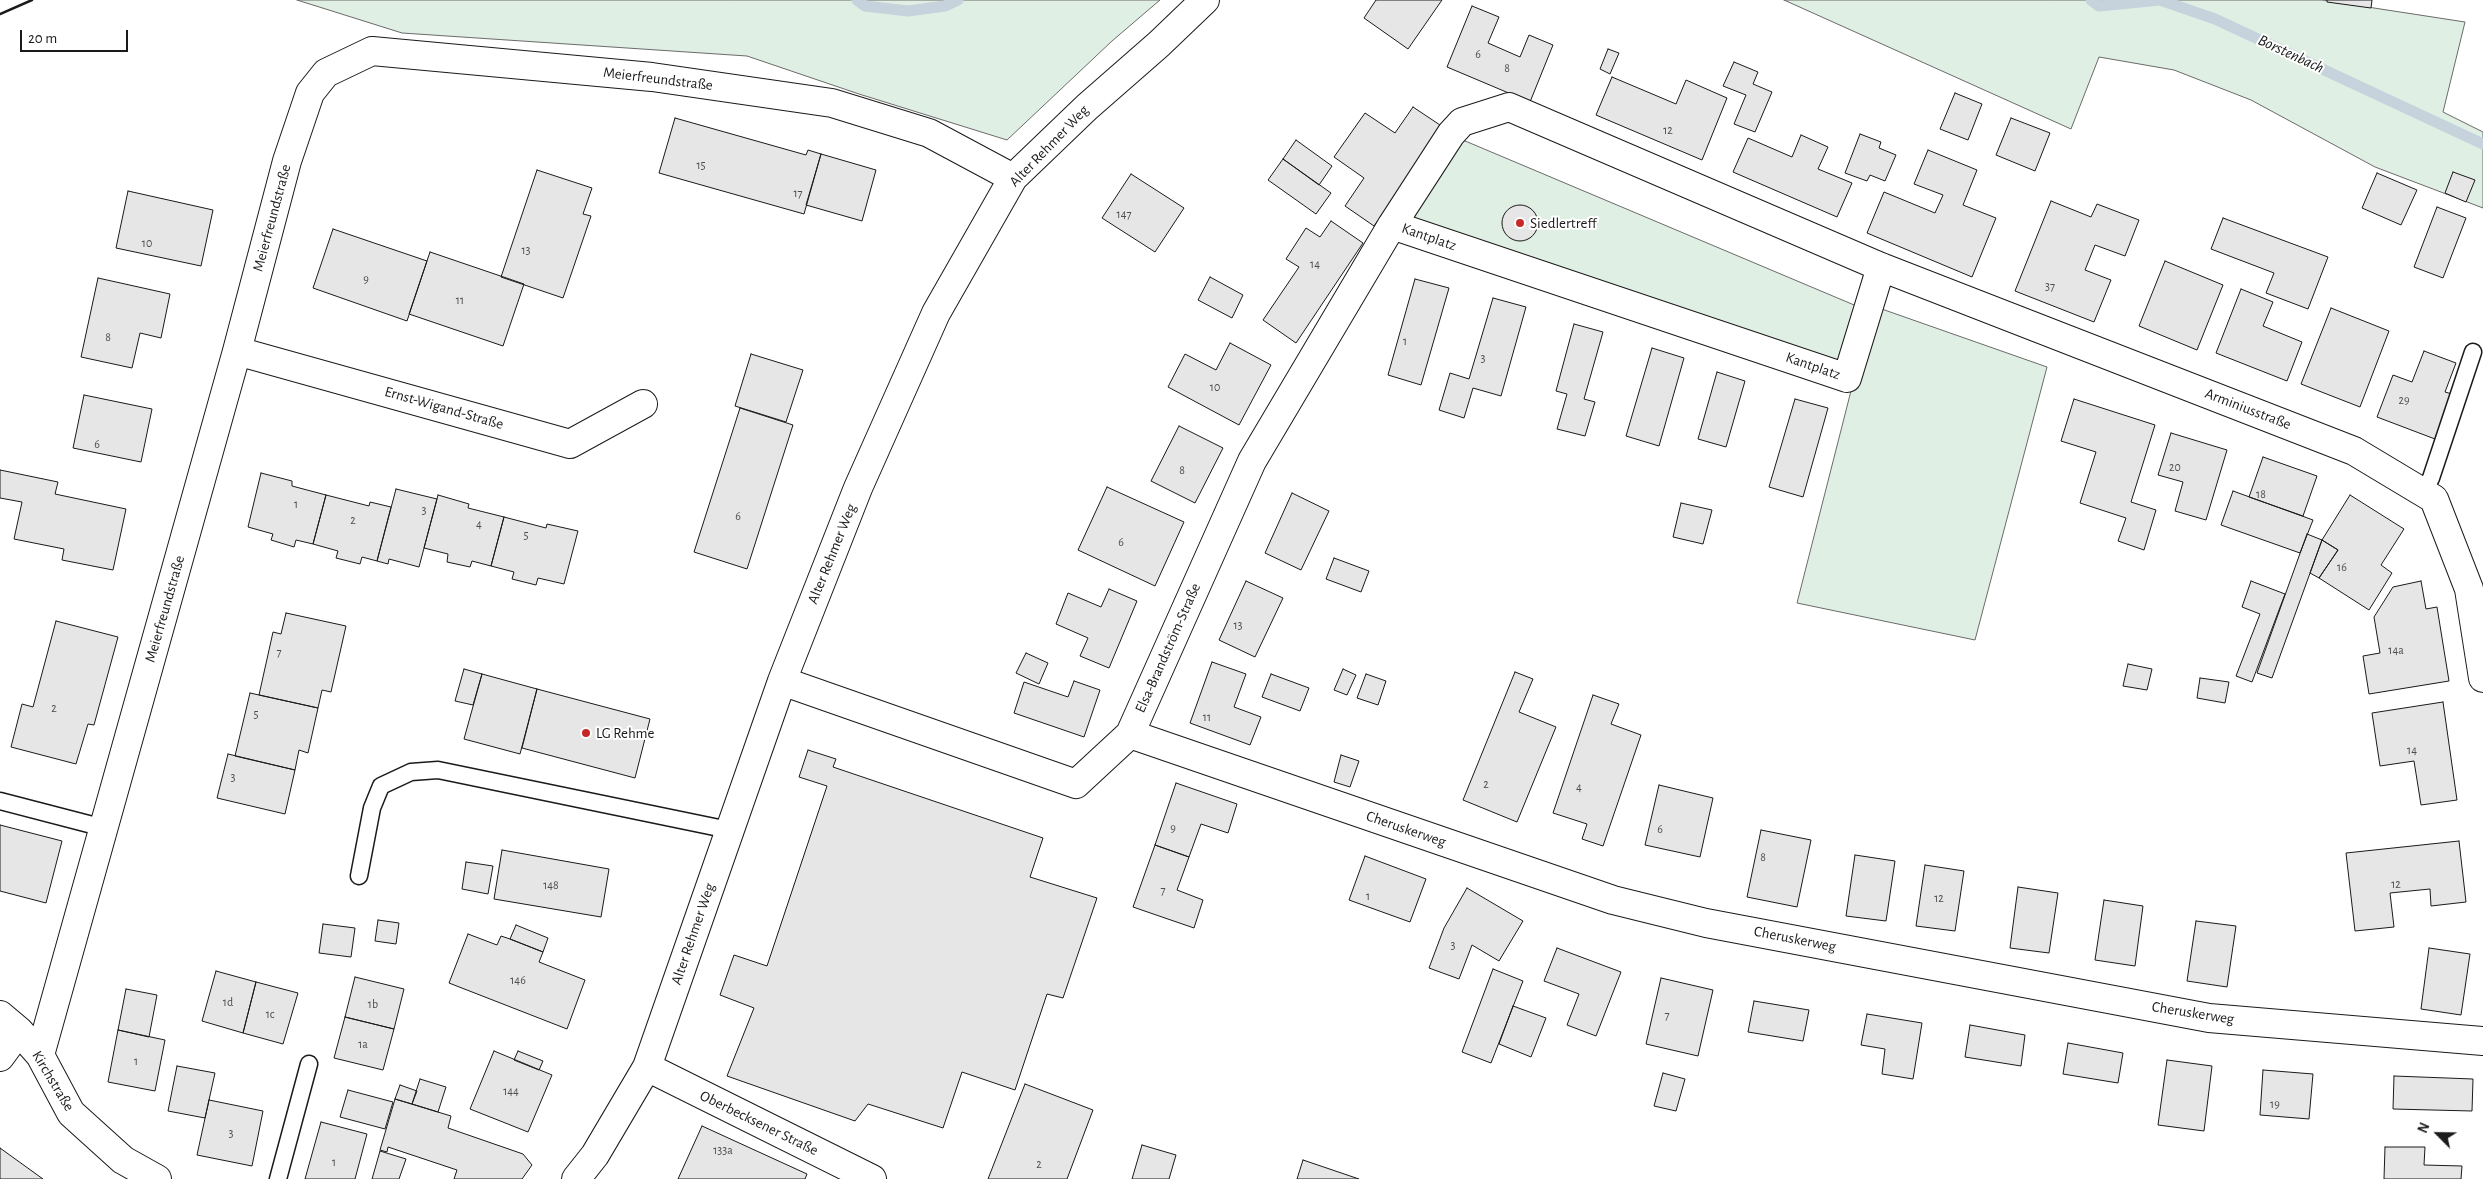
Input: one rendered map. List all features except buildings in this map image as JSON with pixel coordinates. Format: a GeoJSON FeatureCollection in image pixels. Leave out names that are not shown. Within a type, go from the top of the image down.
{"type":"FeatureCollection","features":[{"type":"Feature","properties":{"kind":"street","name":"Alter Rehmer Weg"},"geometry":{"type":"LineString","coordinates":[[576,1179],[595,1155],[647,1067],[782,681],[858,488],[936,313],[1013,178],[1087,107],[1205,0]]}},
{"type":"Feature","properties":{"kind":"street","name":"Meierfreundstraße"},"geometry":{"type":"LineString","coordinates":[[40,1055],[237,351],[287,161],[310,93],[326,73],[372,51],[652,77],[832,103],[929,133],[1013,178]]}},
{"type":"Feature","properties":{"kind":"street","name":"Kantplatz"},"geometry":{"type":"LineString","coordinates":[[1509,107],[1881,267],[1847,378],[1392,225],[1451,134],[1462,122],[1509,107]]}},
{"type":"Feature","properties":{"kind":"street","name":"Elsa-Brandström-Straße"},"geometry":{"type":"LineString","coordinates":[[782,681],[1076,784],[1130,734],[1252,461],[1392,225]]}},
{"type":"Feature","properties":{"kind":"street","name":"Arminiusstraße"},"geometry":{"type":"LineString","coordinates":[[1881,267],[2354,451],[2434,500],[2469,589],[2483,678]]}},
{"type":"Feature","properties":{"kind":"street","name":"Ernst-Wigand-Straße"},"geometry":{"type":"LineString","coordinates":[[237,351],[570,444],[644,404]]}},
{"type":"Feature","properties":{"kind":"street","name":"Cheruskerweg"},"geometry":{"type":"LineString","coordinates":[[1130,734],[1613,900],[1706,923],[2209,1018],[2483,1041]]}},
{"type":"Feature","properties":{"kind":"street","name":"Kirchstraße"},"geometry":{"type":"LineString","coordinates":[[9,1023],[40,1055],[71,1113],[122,1160],[157,1179]]}},
{"type":"Feature","properties":{"kind":"street"},"geometry":{"type":"LineString","coordinates":[[0,1057],[9,1023]]}},
{"type":"Feature","properties":{"kind":"street","name":"Oberbecksener Straße"},"geometry":{"type":"LineString","coordinates":[[647,1067],[872,1179]]}},
{"type":"Feature","properties":{"kind":"lane"},"geometry":{"type":"LineString","coordinates":[[2423,493],[2431,478],[2473,352]]}},
{"type":"Feature","properties":{"kind":"lane"},"geometry":{"type":"LineString","coordinates":[[359,876],[372,808],[381,786],[411,772],[438,770],[729,830]]}},
{"type":"Feature","properties":{"kind":"lane"},"geometry":{"type":"LineString","coordinates":[[0,801],[104,828]]}},
{"type":"Feature","properties":{"kind":"lane"},"geometry":{"type":"LineString","coordinates":[[278,1179],[309,1064]]}},
{"type":"Feature","properties":{"kind":"green space"},"geometry":{"type":"Polygon","coordinates":[[[297,0],[1160,0],[1112,41],[1007,140],[859,94],[747,56],[402,33],[297,0]]]}},
{"type":"Feature","properties":{"kind":"green space"},"geometry":{"type":"Polygon","coordinates":[[[1784,0],[2322,0],[2465,22],[2443,112],[2483,132],[2483,208],[2375,167],[2251,100],[2174,70],[2099,57],[2071,129],[1784,0]]]}},
{"type":"Feature","properties":{"kind":"green space"},"geometry":{"type":"Polygon","coordinates":[[[1451,135],[1866,310],[1846,377],[1394,225],[1451,135]]]}},
{"type":"Feature","properties":{"kind":"green space"},"geometry":{"type":"Polygon","coordinates":[[[1876,307],[2047,367],[1975,640],[1797,603],[1854,379],[1876,307]]]}},
{"type":"Feature","properties":{"kind":"waterway","name":"Borstenbach"},"geometry":{"type":"LineString","coordinates":[[857,0],[865,6],[908,11],[945,6],[958,0]]}},
{"type":"Feature","properties":{"kind":"waterway","name":"Borstenbach"},"geometry":{"type":"LineString","coordinates":[[2091,0],[2099,6],[2160,0],[2215,19],[2483,144]]}},
{"type":"Feature","properties":{"kind":"wall"},"geometry":{"type":"LineString","coordinates":[[0,14],[32,0]]}},
{"type":"Feature","properties":{"kind":"place","name":"Siedlertreff"},"geometry":{"type":"Point","coordinates":[1520,223]}},
{"type":"Feature","properties":{"kind":"place","name":"LG Rehme"},"geometry":{"type":"Point","coordinates":[586,733]}}]}
